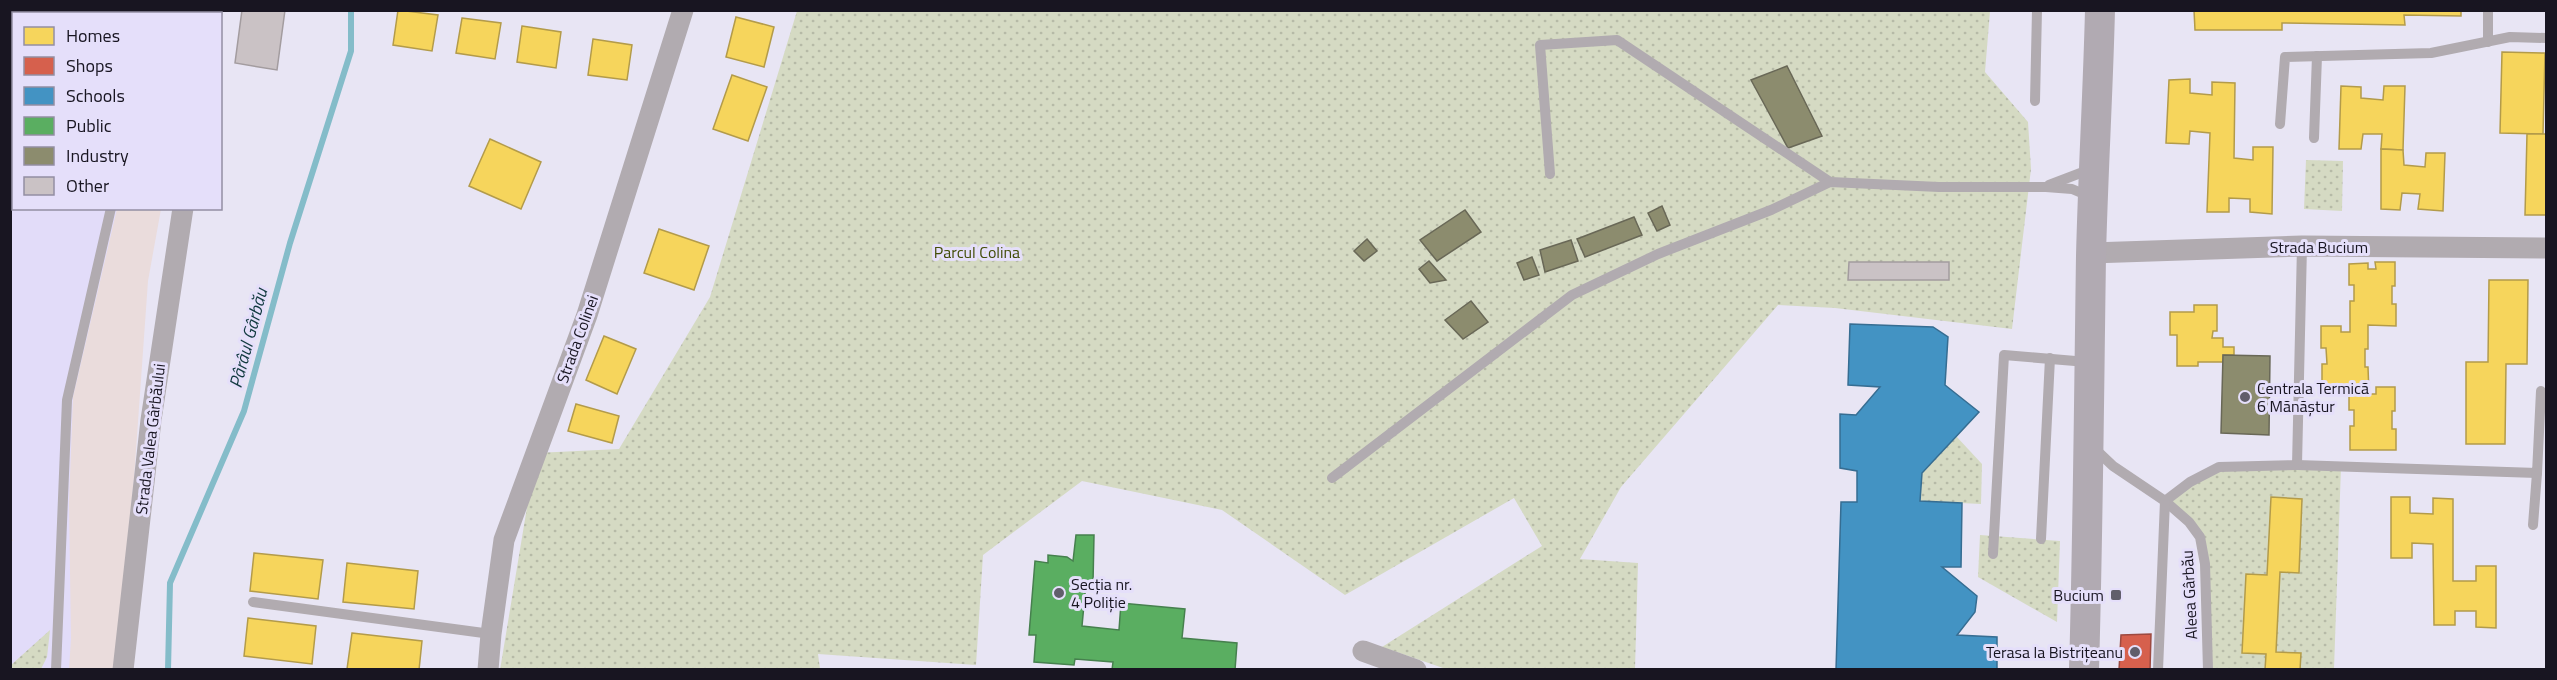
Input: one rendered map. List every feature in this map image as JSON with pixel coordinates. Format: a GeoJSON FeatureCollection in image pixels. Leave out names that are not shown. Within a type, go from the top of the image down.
{"type":"FeatureCollection","features":[{"type":"Feature","properties":{"kind":"main road"},"geometry":{"type":"LineString","coordinates":[[2084,669],[2088,562],[2087,442],[2091,253],[2096,167],[2100,10]]}},
{"type":"Feature","properties":{"kind":"street","name":"Strada Colinei"},"geometry":{"type":"LineString","coordinates":[[488,669],[504,540],[587,315],[683,10]]}},
{"type":"Feature","properties":{"kind":"street","name":"Strada Valea Gârbăului"},"geometry":{"type":"LineString","coordinates":[[123,669],[151,420],[183,210]]}},
{"type":"Feature","properties":{"kind":"street","name":"Strada Bucium"},"geometry":{"type":"LineString","coordinates":[[2091,253],[2302,246],[2547,248]]}},
{"type":"Feature","properties":{"kind":"street"},"geometry":{"type":"LineString","coordinates":[[1363,651],[1416,669]]}},
{"type":"Feature","properties":{"kind":"lane"},"geometry":{"type":"LineString","coordinates":[[2035,101],[2037,10]]}},
{"type":"Feature","properties":{"kind":"lane"},"geometry":{"type":"LineString","coordinates":[[2487,10],[2488,42]]}},
{"type":"Feature","properties":{"kind":"lane"},"geometry":{"type":"LineString","coordinates":[[2280,124],[2285,57],[2431,53],[2510,36],[2547,38]]}},
{"type":"Feature","properties":{"kind":"lane"},"geometry":{"type":"LineString","coordinates":[[1550,174],[1540,45],[1617,40],[1830,182]]}},
{"type":"Feature","properties":{"kind":"lane"},"geometry":{"type":"LineString","coordinates":[[2314,138],[2317,56]]}},
{"type":"Feature","properties":{"kind":"lane"},"geometry":{"type":"LineString","coordinates":[[2046,187],[2096,167]]}},
{"type":"Feature","properties":{"kind":"lane"},"geometry":{"type":"LineString","coordinates":[[1332,477],[1572,295],[1658,254],[1771,210],[1830,182],[1939,187],[2046,187],[2072,189],[2094,198]]}},
{"type":"Feature","properties":{"kind":"lane"},"geometry":{"type":"LineString","coordinates":[[56,669],[66,400],[111,210]]}},
{"type":"Feature","properties":{"kind":"lane"},"geometry":{"type":"LineString","coordinates":[[2297,465],[2302,246]]}},
{"type":"Feature","properties":{"kind":"lane"},"geometry":{"type":"LineString","coordinates":[[1993,554],[2004,355],[2090,362]]}},
{"type":"Feature","properties":{"kind":"lane"},"geometry":{"type":"LineString","coordinates":[[2041,539],[2050,358]]}},
{"type":"Feature","properties":{"kind":"lane"},"geometry":{"type":"LineString","coordinates":[[2533,525],[2541,391]]}},
{"type":"Feature","properties":{"kind":"lane"},"geometry":{"type":"LineString","coordinates":[[2087,442],[2113,466],[2165,501]]}},
{"type":"Feature","properties":{"kind":"lane"},"geometry":{"type":"LineString","coordinates":[[2165,501],[2190,482],[2219,467],[2297,465],[2537,473]]}},
{"type":"Feature","properties":{"kind":"lane"},"geometry":{"type":"LineString","coordinates":[[2158,669],[2165,501]]}},
{"type":"Feature","properties":{"kind":"lane","name":"Aleea Gârbău"},"geometry":{"type":"LineString","coordinates":[[2165,501],[2189,522],[2200,537],[2205,564],[2208,669]]}},
{"type":"Feature","properties":{"kind":"lane"},"geometry":{"type":"LineString","coordinates":[[253,602],[491,634]]}},
{"type":"Feature","properties":{"kind":"shaded area"},"geometry":{"type":"Polygon","coordinates":[[[14,10],[164,11],[164,12],[14,12],[14,10]]]}},
{"type":"Feature","properties":{"kind":"shaded area"},"geometry":{"type":"Polygon","coordinates":[[[10,11],[196,11],[12,12],[12,210],[161,210],[148,281],[134,478],[114,669],[11,669],[10,11]]]}},
{"type":"Feature","properties":{"kind":"shaded area"},"geometry":{"type":"Polygon","coordinates":[[[12,20],[12,210],[117,210],[73,397],[69,503],[71,639],[69,669],[11,669],[10,543],[13,540],[10,537],[10,26],[12,20]]]}},
{"type":"Feature","properties":{"kind":"green space","name":"Parcul Colina"},"geometry":{"type":"Polygon","coordinates":[[[797,11],[1990,11],[1985,72],[2028,122],[2031,169],[2012,329],[1835,308],[1778,305],[1621,487],[1580,559],[1638,563],[1635,669],[1446,669],[1382,647],[1542,546],[1514,498],[1345,595],[1222,510],[1082,481],[983,555],[976,665],[818,654],[820,669],[500,670],[536,453],[619,449],[710,297],[797,11]]]}},
{"type":"Feature","properties":{"kind":"green space"},"geometry":{"type":"Polygon","coordinates":[[[2306,160],[2343,161],[2342,211],[2304,209],[2306,160]]]}},
{"type":"Feature","properties":{"kind":"green space"},"geometry":{"type":"Polygon","coordinates":[[[1956,436],[1982,464],[1981,504],[1920,501],[1922,473],[1956,436]]]}},
{"type":"Feature","properties":{"kind":"green space"},"geometry":{"type":"Polygon","coordinates":[[[2219,467],[2341,467],[2334,669],[2300,669],[2300,653],[2276,652],[2280,572],[2299,572],[2302,499],[2271,497],[2267,575],[2246,575],[2242,653],[2266,654],[2265,670],[2210,669],[2200,537],[2165,501],[2219,467]]]}},
{"type":"Feature","properties":{"kind":"green space"},"geometry":{"type":"Polygon","coordinates":[[[1980,535],[2060,541],[2057,622],[1978,577],[1980,535]]]}},
{"type":"Feature","properties":{"kind":"green space"},"geometry":{"type":"Polygon","coordinates":[[[50,630],[47,657],[41,669],[11,669],[11,665],[50,630]]]}},
{"type":"Feature","properties":{"kind":"building: Homes"},"geometry":{"type":"Polygon","coordinates":[[[398,10],[438,15],[432,51],[393,45],[398,10]]]}},
{"type":"Feature","properties":{"kind":"building: Homes"},"geometry":{"type":"Polygon","coordinates":[[[2194,10],[2461,10],[2461,16],[2404,15],[2405,25],[2282,23],[2282,30],[2195,30],[2194,10]]]}},
{"type":"Feature","properties":{"kind":"building: Homes"},"geometry":{"type":"Polygon","coordinates":[[[736,17],[774,27],[764,67],[726,57],[736,17]]]}},
{"type":"Feature","properties":{"kind":"building: Homes"},"geometry":{"type":"Polygon","coordinates":[[[462,18],[501,23],[495,59],[456,53],[462,18]]]}},
{"type":"Feature","properties":{"kind":"building: Homes"},"geometry":{"type":"Polygon","coordinates":[[[522,26],[561,32],[556,68],[517,62],[522,26]]]}},
{"type":"Feature","properties":{"kind":"building: Homes"},"geometry":{"type":"Polygon","coordinates":[[[593,39],[632,45],[627,80],[588,75],[593,39]]]}},
{"type":"Feature","properties":{"kind":"building: Homes"},"geometry":{"type":"Polygon","coordinates":[[[2502,52],[2545,53],[2543,134],[2500,133],[2502,52]]]}},
{"type":"Feature","properties":{"kind":"building: Homes"},"geometry":{"type":"Polygon","coordinates":[[[732,75],[767,87],[748,141],[713,129],[732,75]]]}},
{"type":"Feature","properties":{"kind":"building: Homes"},"geometry":{"type":"Polygon","coordinates":[[[2190,79],[2190,93],[2212,95],[2212,82],[2235,83],[2234,158],[2253,160],[2253,147],[2273,147],[2272,214],[2250,212],[2250,199],[2229,198],[2229,212],[2207,212],[2210,133],[2190,131],[2189,144],[2166,143],[2169,80],[2190,79]]]}},
{"type":"Feature","properties":{"kind":"building: Homes"},"geometry":{"type":"Polygon","coordinates":[[[2341,86],[2361,87],[2361,98],[2383,100],[2384,86],[2405,86],[2403,150],[2381,149],[2382,134],[2363,134],[2361,149],[2339,149],[2341,86]]]}},
{"type":"Feature","properties":{"kind":"building: Homes"},"geometry":{"type":"Polygon","coordinates":[[[2527,134],[2546,134],[2546,215],[2525,215],[2527,134]]]}},
{"type":"Feature","properties":{"kind":"building: Homes"},"geometry":{"type":"Polygon","coordinates":[[[490,139],[541,162],[521,209],[469,186],[490,139]]]}},
{"type":"Feature","properties":{"kind":"building: Homes"},"geometry":{"type":"Polygon","coordinates":[[[2381,149],[2403,150],[2404,165],[2425,167],[2426,153],[2445,153],[2443,211],[2418,209],[2420,194],[2402,193],[2400,210],[2381,209],[2381,149]]]}},
{"type":"Feature","properties":{"kind":"building: Homes"},"geometry":{"type":"Polygon","coordinates":[[[659,229],[709,246],[694,290],[644,273],[659,229]]]}},
{"type":"Feature","properties":{"kind":"building: Homes"},"geometry":{"type":"Polygon","coordinates":[[[2375,262],[2395,262],[2392,304],[2396,304],[2396,326],[2368,325],[2365,367],[2368,367],[2369,394],[2376,394],[2376,387],[2395,387],[2392,429],[2396,429],[2396,450],[2350,450],[2350,426],[2354,426],[2354,410],[2349,410],[2349,388],[2322,387],[2322,364],[2327,364],[2326,348],[2321,348],[2321,326],[2341,326],[2341,332],[2350,332],[2350,301],[2354,301],[2354,285],[2349,285],[2349,264],[2368,263],[2368,269],[2376,269],[2375,262]]]}},
{"type":"Feature","properties":{"kind":"building: Homes"},"geometry":{"type":"Polygon","coordinates":[[[2489,280],[2528,280],[2527,364],[2506,364],[2505,444],[2466,444],[2466,362],[2488,362],[2489,280]]]}},
{"type":"Feature","properties":{"kind":"building: Homes"},"geometry":{"type":"Polygon","coordinates":[[[2194,305],[2217,305],[2217,331],[2213,331],[2212,338],[2223,338],[2223,347],[2234,347],[2234,355],[2223,355],[2223,362],[2198,362],[2198,366],[2177,366],[2177,335],[2170,335],[2170,312],[2194,312],[2194,305]]]}},
{"type":"Feature","properties":{"kind":"building: Homes"},"geometry":{"type":"Polygon","coordinates":[[[604,336],[636,349],[617,394],[586,380],[604,336]]]}},
{"type":"Feature","properties":{"kind":"building: Homes"},"geometry":{"type":"Polygon","coordinates":[[[576,404],[619,416],[612,443],[568,431],[576,404]]]}},
{"type":"Feature","properties":{"kind":"building: Homes"},"geometry":{"type":"Polygon","coordinates":[[[2271,497],[2302,499],[2299,573],[2280,572],[2276,652],[2301,653],[2300,670],[2265,670],[2266,654],[2242,653],[2246,574],[2267,575],[2271,497]]]}},
{"type":"Feature","properties":{"kind":"building: Homes"},"geometry":{"type":"Polygon","coordinates":[[[2391,497],[2410,497],[2410,513],[2433,514],[2433,498],[2453,499],[2453,581],[2476,581],[2476,566],[2496,566],[2496,628],[2476,627],[2476,611],[2455,611],[2455,625],[2434,625],[2433,544],[2412,543],[2412,558],[2391,558],[2391,497]]]}},
{"type":"Feature","properties":{"kind":"building: Homes"},"geometry":{"type":"Polygon","coordinates":[[[254,553],[323,560],[318,599],[250,591],[254,553]]]}},
{"type":"Feature","properties":{"kind":"building: Homes"},"geometry":{"type":"Polygon","coordinates":[[[347,563],[418,571],[414,609],[343,602],[347,563]]]}},
{"type":"Feature","properties":{"kind":"building: Homes"},"geometry":{"type":"Polygon","coordinates":[[[248,618],[316,626],[312,664],[244,656],[248,618]]]}},
{"type":"Feature","properties":{"kind":"building: Homes"},"geometry":{"type":"Polygon","coordinates":[[[352,633],[422,641],[419,670],[347,669],[352,633]]]}},
{"type":"Feature","properties":{"kind":"building: Shops","name":"Terasa la Bistrițeanu"},"geometry":{"type":"Polygon","coordinates":[[[2151,634],[2150,670],[2119,670],[2121,635],[2151,634]]]}},
{"type":"Feature","properties":{"kind":"building: Schools"},"geometry":{"type":"Polygon","coordinates":[[[1850,324],[1933,327],[1948,337],[1945,385],[1979,412],[1922,473],[1920,501],[1962,503],[1961,567],[1942,567],[1977,596],[1975,612],[1957,635],[1997,637],[1997,670],[1836,670],[1841,502],[1857,502],[1857,471],[1840,468],[1840,414],[1856,415],[1880,387],[1848,385],[1850,324]]]}},
{"type":"Feature","properties":{"kind":"building: Public","name":"Secția nr. 4 Poliție"},"geometry":{"type":"Polygon","coordinates":[[[1076,535],[1094,535],[1093,583],[1086,583],[1082,626],[1119,630],[1121,603],[1185,609],[1182,638],[1237,643],[1235,670],[1112,670],[1113,662],[1075,659],[1074,665],[1034,662],[1036,635],[1029,635],[1035,561],[1048,563],[1048,555],[1067,557],[1073,561],[1076,535]]]}},
{"type":"Feature","properties":{"kind":"building: Industry"},"geometry":{"type":"Polygon","coordinates":[[[1787,66],[1822,136],[1788,148],[1751,80],[1787,66]]]}},
{"type":"Feature","properties":{"kind":"building: Industry"},"geometry":{"type":"Polygon","coordinates":[[[1662,206],[1670,225],[1657,231],[1648,213],[1662,206]]]}},
{"type":"Feature","properties":{"kind":"building: Industry"},"geometry":{"type":"Polygon","coordinates":[[[1465,210],[1481,232],[1437,261],[1420,240],[1465,210]]]}},
{"type":"Feature","properties":{"kind":"building: Industry"},"geometry":{"type":"Polygon","coordinates":[[[1634,217],[1642,235],[1585,257],[1577,239],[1634,217]]]}},
{"type":"Feature","properties":{"kind":"building: Industry"},"geometry":{"type":"Polygon","coordinates":[[[1367,239],[1377,251],[1364,261],[1354,251],[1367,239]]]}},
{"type":"Feature","properties":{"kind":"building: Industry"},"geometry":{"type":"Polygon","coordinates":[[[1571,240],[1578,261],[1545,272],[1540,250],[1571,240]]]}},
{"type":"Feature","properties":{"kind":"building: Industry"},"geometry":{"type":"Polygon","coordinates":[[[1532,257],[1539,275],[1524,280],[1517,263],[1532,257]]]}},
{"type":"Feature","properties":{"kind":"building: Industry"},"geometry":{"type":"Polygon","coordinates":[[[1429,261],[1446,280],[1430,283],[1419,269],[1429,261]]]}},
{"type":"Feature","properties":{"kind":"building: Industry"},"geometry":{"type":"Polygon","coordinates":[[[1471,301],[1488,322],[1463,339],[1445,320],[1471,301]]]}},
{"type":"Feature","properties":{"kind":"building: Industry","name":"Centrala Termică 6 Mănăștur"},"geometry":{"type":"Polygon","coordinates":[[[2223,355],[2270,356],[2269,435],[2221,433],[2223,355]]]}},
{"type":"Feature","properties":{"kind":"building: Other"},"geometry":{"type":"Polygon","coordinates":[[[242,10],[285,10],[277,70],[235,63],[242,10]]]}},
{"type":"Feature","properties":{"kind":"building: Other"},"geometry":{"type":"Polygon","coordinates":[[[1849,262],[1949,262],[1949,280],[1848,280],[1849,262]]]}},
{"type":"Feature","properties":{"kind":"waterway","name":"Pârâul Gârbău"},"geometry":{"type":"LineString","coordinates":[[168,670],[170,583],[244,411],[290,243],[351,51],[351,10]]}},
{"type":"Feature","properties":{"kind":"place","name":"Centrala Termică 6 Mănăștur"},"geometry":{"type":"Point","coordinates":[2245,397]}},
{"type":"Feature","properties":{"kind":"place","name":"Secția nr. 4 Poliție"},"geometry":{"type":"Point","coordinates":[1059,593]}},
{"type":"Feature","properties":{"kind":"place","name":"Bucium"},"geometry":{"type":"Point","coordinates":[2116,595]}},
{"type":"Feature","properties":{"kind":"place","name":"Terasa la Bistrițeanu"},"geometry":{"type":"Point","coordinates":[2135,652]}}]}
